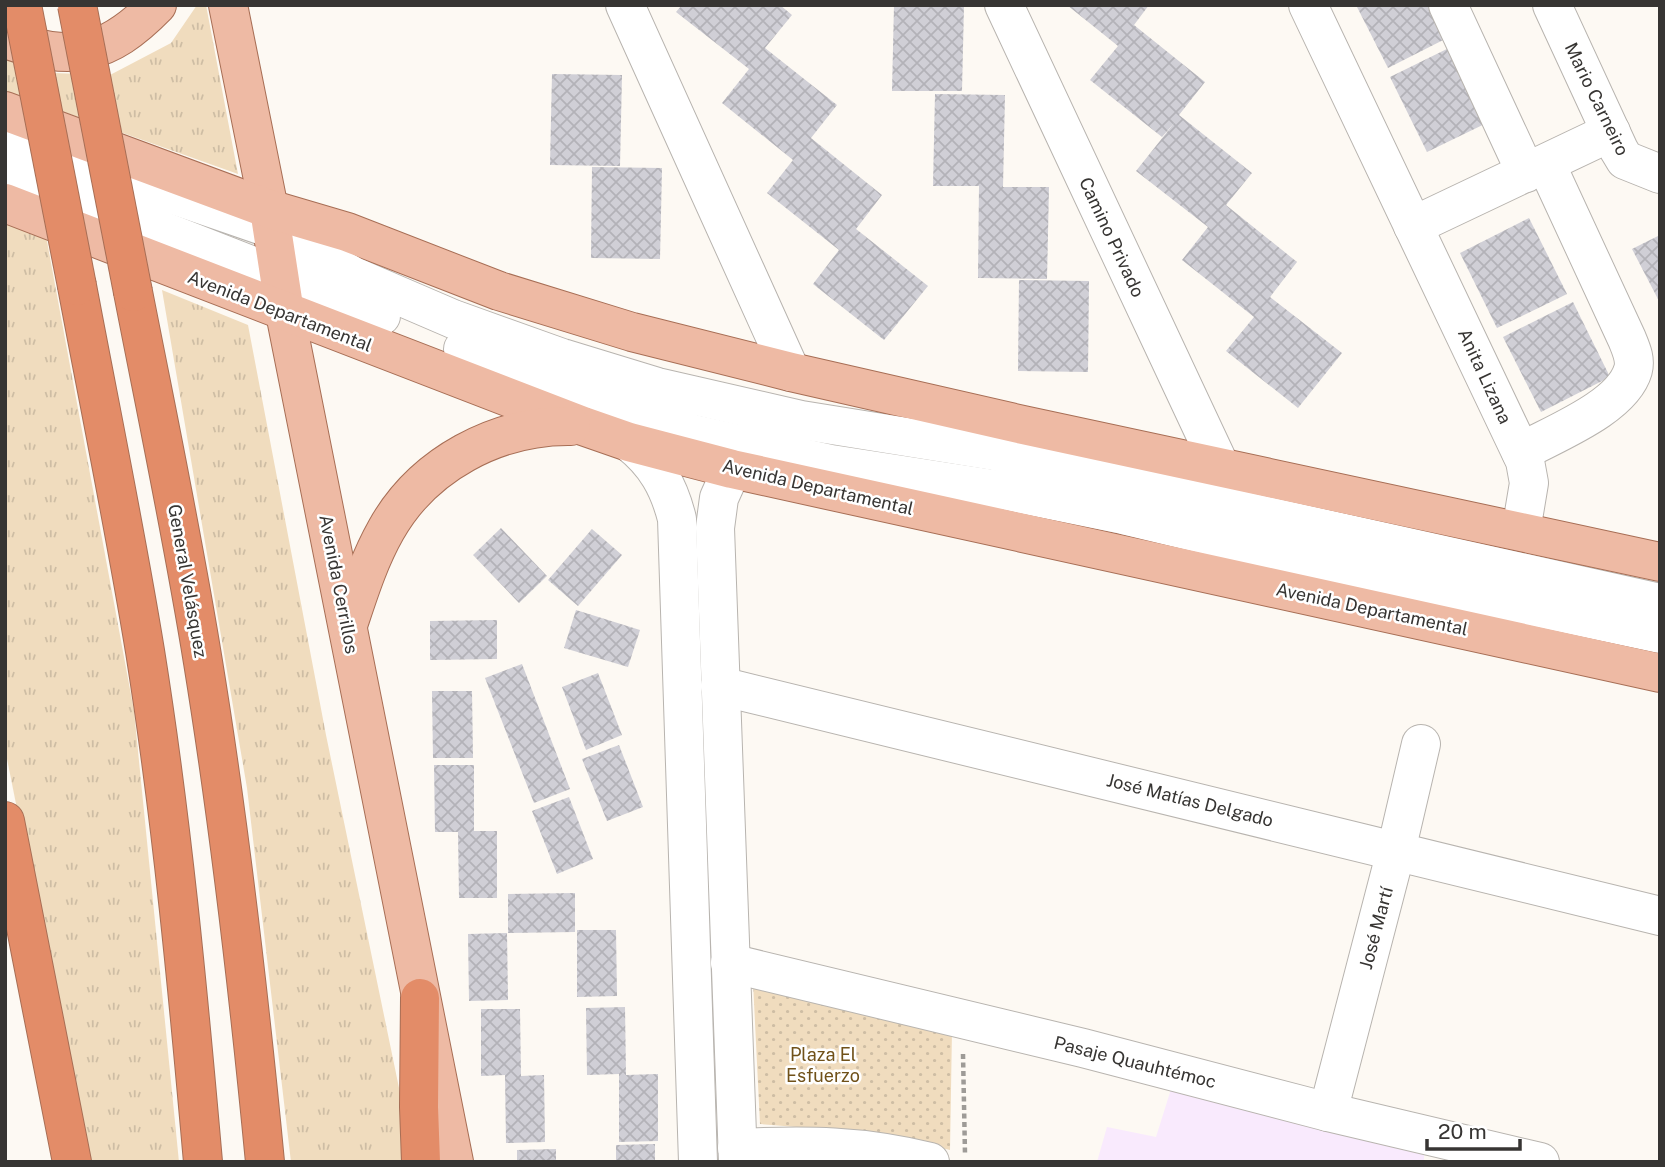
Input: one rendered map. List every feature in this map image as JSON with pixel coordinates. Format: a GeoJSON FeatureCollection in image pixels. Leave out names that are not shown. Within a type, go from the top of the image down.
{"type":"FeatureCollection","features":[{"type":"Feature","properties":{"kind":"highway"},"geometry":{"type":"LineString","coordinates":[[22,5],[130,566],[155,723],[186,979],[203,1162]]}},
{"type":"Feature","properties":{"kind":"highway","name":"General Velásquez"},"geometry":{"type":"LineString","coordinates":[[76,5],[194,608],[251,1012],[265,1162]]}},
{"type":"Feature","properties":{"kind":"highway"},"geometry":{"type":"LineString","coordinates":[[5,821],[10,868],[72,1162]]}},
{"type":"Feature","properties":{"kind":"highway"},"geometry":{"type":"LineString","coordinates":[[420,998],[421,1162]]}},
{"type":"Feature","properties":{"kind":"main road"},"geometry":{"type":"LineString","coordinates":[[5,39],[37,50],[68,53],[86,51],[108,43],[132,29],[157,5]]}},
{"type":"Feature","properties":{"kind":"main road","name":"Avenida Cerrillos"},"geometry":{"type":"LineString","coordinates":[[229,5],[285,313],[454,1162]]}},
{"type":"Feature","properties":{"kind":"main road"},"geometry":{"type":"LineString","coordinates":[[5,111],[270,219],[348,232],[499,291],[683,346],[1221,468],[1660,562]]}},
{"type":"Feature","properties":{"kind":"main road","name":"Avenida Departamental"},"geometry":{"type":"LineString","coordinates":[[5,204],[629,442],[732,468],[1660,673]]}},
{"type":"Feature","properties":{"kind":"main road"},"geometry":{"type":"LineString","coordinates":[[347,627],[365,574],[386,530],[400,509],[436,472],[457,457],[504,435],[530,429],[583,426]]}},
{"type":"Feature","properties":{"kind":"street"},"geometry":{"type":"LineString","coordinates":[[625,5],[791,372]]}},
{"type":"Feature","properties":{"kind":"street","name":"Camino Privado"},"geometry":{"type":"LineString","coordinates":[[1004,5],[1221,468]]}},
{"type":"Feature","properties":{"kind":"street","name":"Anita Lizana"},"geometry":{"type":"LineString","coordinates":[[1308,5],[1521,452],[1528,470],[1529,483],[1521,531]]}},
{"type":"Feature","properties":{"kind":"street"},"geometry":{"type":"LineString","coordinates":[[1448,5],[1627,339],[1633,355],[1633,369],[1617,396],[1601,408],[1521,452]]}},
{"type":"Feature","properties":{"kind":"street","name":"Mario Carneiro"},"geometry":{"type":"LineString","coordinates":[[1552,5],[1625,160],[1660,174]]}},
{"type":"Feature","properties":{"kind":"street"},"geometry":{"type":"LineString","coordinates":[[1413,226],[1611,132]]}},
{"type":"Feature","properties":{"kind":"street"},"geometry":{"type":"LineString","coordinates":[[5,136],[270,219],[353,276],[453,318],[562,358],[657,387],[801,420],[994,451],[1241,510],[1660,603]]}},
{"type":"Feature","properties":{"kind":"street"},"geometry":{"type":"LineString","coordinates":[[5,169],[279,274],[564,389],[637,417],[694,434],[831,464],[1006,491],[1123,515],[1280,553],[1660,634]]}},
{"type":"Feature","properties":{"kind":"street"},"geometry":{"type":"LineString","coordinates":[[629,442],[643,453],[663,480],[677,519],[698,1162]]}},
{"type":"Feature","properties":{"kind":"street"},"geometry":{"type":"LineString","coordinates":[[732,468],[719,498],[715,528],[737,1155],[825,1145],[872,1150],[930,1162]]}},
{"type":"Feature","properties":{"kind":"street","name":"José Matías Delgado"},"geometry":{"type":"LineString","coordinates":[[720,686],[1660,916]]}},
{"type":"Feature","properties":{"kind":"street","name":"José Martí"},"geometry":{"type":"LineString","coordinates":[[1328,1112],[1421,744]]}},
{"type":"Feature","properties":{"kind":"street","name":"Pasaje Quauhtémoc"},"geometry":{"type":"LineString","coordinates":[[730,963],[1540,1162]]}},
{"type":"Feature","properties":{"kind":"path"},"geometry":{"type":"LineString","coordinates":[[962,1020],[965,1162]]}},
{"type":"Feature","properties":{"kind":"shaded area"},"geometry":{"type":"Polygon","coordinates":[[[1172,1086],[1424,1155],[1424,1162],[1097,1162],[1107,1127],[1156,1137],[1172,1086]]]}},
{"type":"Feature","properties":{"kind":"green space"},"geometry":{"type":"Polygon","coordinates":[[[197,5],[206,5],[238,174],[5,91],[5,55],[53,73],[110,75],[171,43],[197,5]]]}},
{"type":"Feature","properties":{"kind":"green space"},"geometry":{"type":"Polygon","coordinates":[[[5,220],[46,236],[134,711],[179,1162],[88,1162],[5,749],[5,220]]]}},
{"type":"Feature","properties":{"kind":"green space"},"geometry":{"type":"Polygon","coordinates":[[[162,290],[248,325],[326,735],[404,1112],[404,1162],[291,1162],[247,788],[162,290]]]}},
{"type":"Feature","properties":{"kind":"green space","name":"Plaza El Esfuerzo"},"geometry":{"type":"Polygon","coordinates":[[[753,982],[952,1030],[950,1150],[884,1134],[760,1124],[753,982]]]}},
{"type":"Feature","properties":{"kind":"building"},"geometry":{"type":"Polygon","coordinates":[[[682,5],[780,5],[792,15],[765,48],[837,105],[811,138],[882,195],[856,229],[928,286],[884,340],[813,284],[839,250],[767,193],[793,160],[722,103],[749,69],[676,12],[682,5]]]}},
{"type":"Feature","properties":{"kind":"building"},"geometry":{"type":"Polygon","coordinates":[[[894,5],[964,5],[962,91],[892,91],[894,5]]]}},
{"type":"Feature","properties":{"kind":"building"},"geometry":{"type":"Polygon","coordinates":[[[1067,5],[1149,5],[1134,25],[1205,82],[1179,115],[1252,173],[1226,205],[1297,262],[1270,297],[1342,353],[1298,408],[1226,351],[1254,317],[1182,260],[1208,227],[1136,171],[1175,122],[1162,137],[1090,80],[1118,46],[1067,5]]]}},
{"type":"Feature","properties":{"kind":"building"},"geometry":{"type":"Polygon","coordinates":[[[1356,5],[1443,5],[1457,33],[1388,68],[1356,5]]]}},
{"type":"Feature","properties":{"kind":"building"},"geometry":{"type":"Polygon","coordinates":[[[1459,43],[1497,118],[1427,152],[1390,77],[1459,43]]]}},
{"type":"Feature","properties":{"kind":"building"},"geometry":{"type":"Polygon","coordinates":[[[552,74],[622,75],[620,166],[550,165],[552,74]]]}},
{"type":"Feature","properties":{"kind":"building"},"geometry":{"type":"Polygon","coordinates":[[[935,94],[1005,95],[1003,187],[1049,187],[1047,279],[978,278],[979,186],[933,186],[935,94]]]}},
{"type":"Feature","properties":{"kind":"building"},"geometry":{"type":"Polygon","coordinates":[[[592,167],[662,168],[660,259],[591,258],[592,167]]]}},
{"type":"Feature","properties":{"kind":"building"},"geometry":{"type":"Polygon","coordinates":[[[1529,218],[1567,294],[1497,328],[1460,253],[1529,218]]]}},
{"type":"Feature","properties":{"kind":"building"},"geometry":{"type":"Polygon","coordinates":[[[1660,235],[1660,303],[1632,249],[1660,235]]]}},
{"type":"Feature","properties":{"kind":"building"},"geometry":{"type":"Polygon","coordinates":[[[1019,280],[1089,281],[1088,372],[1018,371],[1019,280]]]}},
{"type":"Feature","properties":{"kind":"building"},"geometry":{"type":"Polygon","coordinates":[[[1573,302],[1610,377],[1541,412],[1503,337],[1573,302]]]}},
{"type":"Feature","properties":{"kind":"building"},"geometry":{"type":"Polygon","coordinates":[[[501,528],[547,576],[519,603],[473,555],[501,528]]]}},
{"type":"Feature","properties":{"kind":"building"},"geometry":{"type":"Polygon","coordinates":[[[592,529],[622,555],[578,606],[548,580],[592,529]]]}},
{"type":"Feature","properties":{"kind":"building"},"geometry":{"type":"Polygon","coordinates":[[[576,610],[640,630],[628,667],[564,648],[576,610]]]}},
{"type":"Feature","properties":{"kind":"building"},"geometry":{"type":"Polygon","coordinates":[[[497,620],[497,659],[430,660],[430,621],[497,620]]]}},
{"type":"Feature","properties":{"kind":"building"},"geometry":{"type":"Polygon","coordinates":[[[522,664],[570,789],[534,803],[485,678],[522,664]]]}},
{"type":"Feature","properties":{"kind":"building"},"geometry":{"type":"Polygon","coordinates":[[[598,673],[622,735],[586,750],[562,687],[598,673]]]}},
{"type":"Feature","properties":{"kind":"building"},"geometry":{"type":"Polygon","coordinates":[[[432,691],[472,691],[473,758],[433,758],[432,691]]]}},
{"type":"Feature","properties":{"kind":"building"},"geometry":{"type":"Polygon","coordinates":[[[619,745],[643,807],[607,821],[582,759],[619,745]]]}},
{"type":"Feature","properties":{"kind":"building"},"geometry":{"type":"Polygon","coordinates":[[[434,765],[474,765],[474,831],[497,831],[497,898],[459,898],[458,832],[435,832],[434,765]]]}},
{"type":"Feature","properties":{"kind":"building"},"geometry":{"type":"Polygon","coordinates":[[[569,797],[593,859],[557,874],[532,811],[569,797]]]}},
{"type":"Feature","properties":{"kind":"building"},"geometry":{"type":"Polygon","coordinates":[[[575,893],[575,932],[508,933],[508,894],[575,893]]]}},
{"type":"Feature","properties":{"kind":"building"},"geometry":{"type":"Polygon","coordinates":[[[577,930],[616,930],[617,996],[577,997],[577,930]]]}},
{"type":"Feature","properties":{"kind":"building"},"geometry":{"type":"Polygon","coordinates":[[[507,933],[508,1000],[469,1001],[468,934],[507,933]]]}},
{"type":"Feature","properties":{"kind":"building"},"geometry":{"type":"Polygon","coordinates":[[[625,1007],[626,1075],[658,1074],[658,1141],[619,1142],[619,1074],[587,1075],[586,1008],[625,1007]]]}},
{"type":"Feature","properties":{"kind":"building"},"geometry":{"type":"Polygon","coordinates":[[[481,1009],[520,1009],[521,1076],[544,1075],[545,1142],[506,1143],[505,1075],[481,1076],[481,1009]]]}},
{"type":"Feature","properties":{"kind":"building"},"geometry":{"type":"Polygon","coordinates":[[[655,1144],[655,1162],[616,1162],[616,1145],[655,1144]]]}},
{"type":"Feature","properties":{"kind":"building"},"geometry":{"type":"Polygon","coordinates":[[[556,1149],[556,1162],[517,1162],[517,1150],[556,1149]]]}}]}
